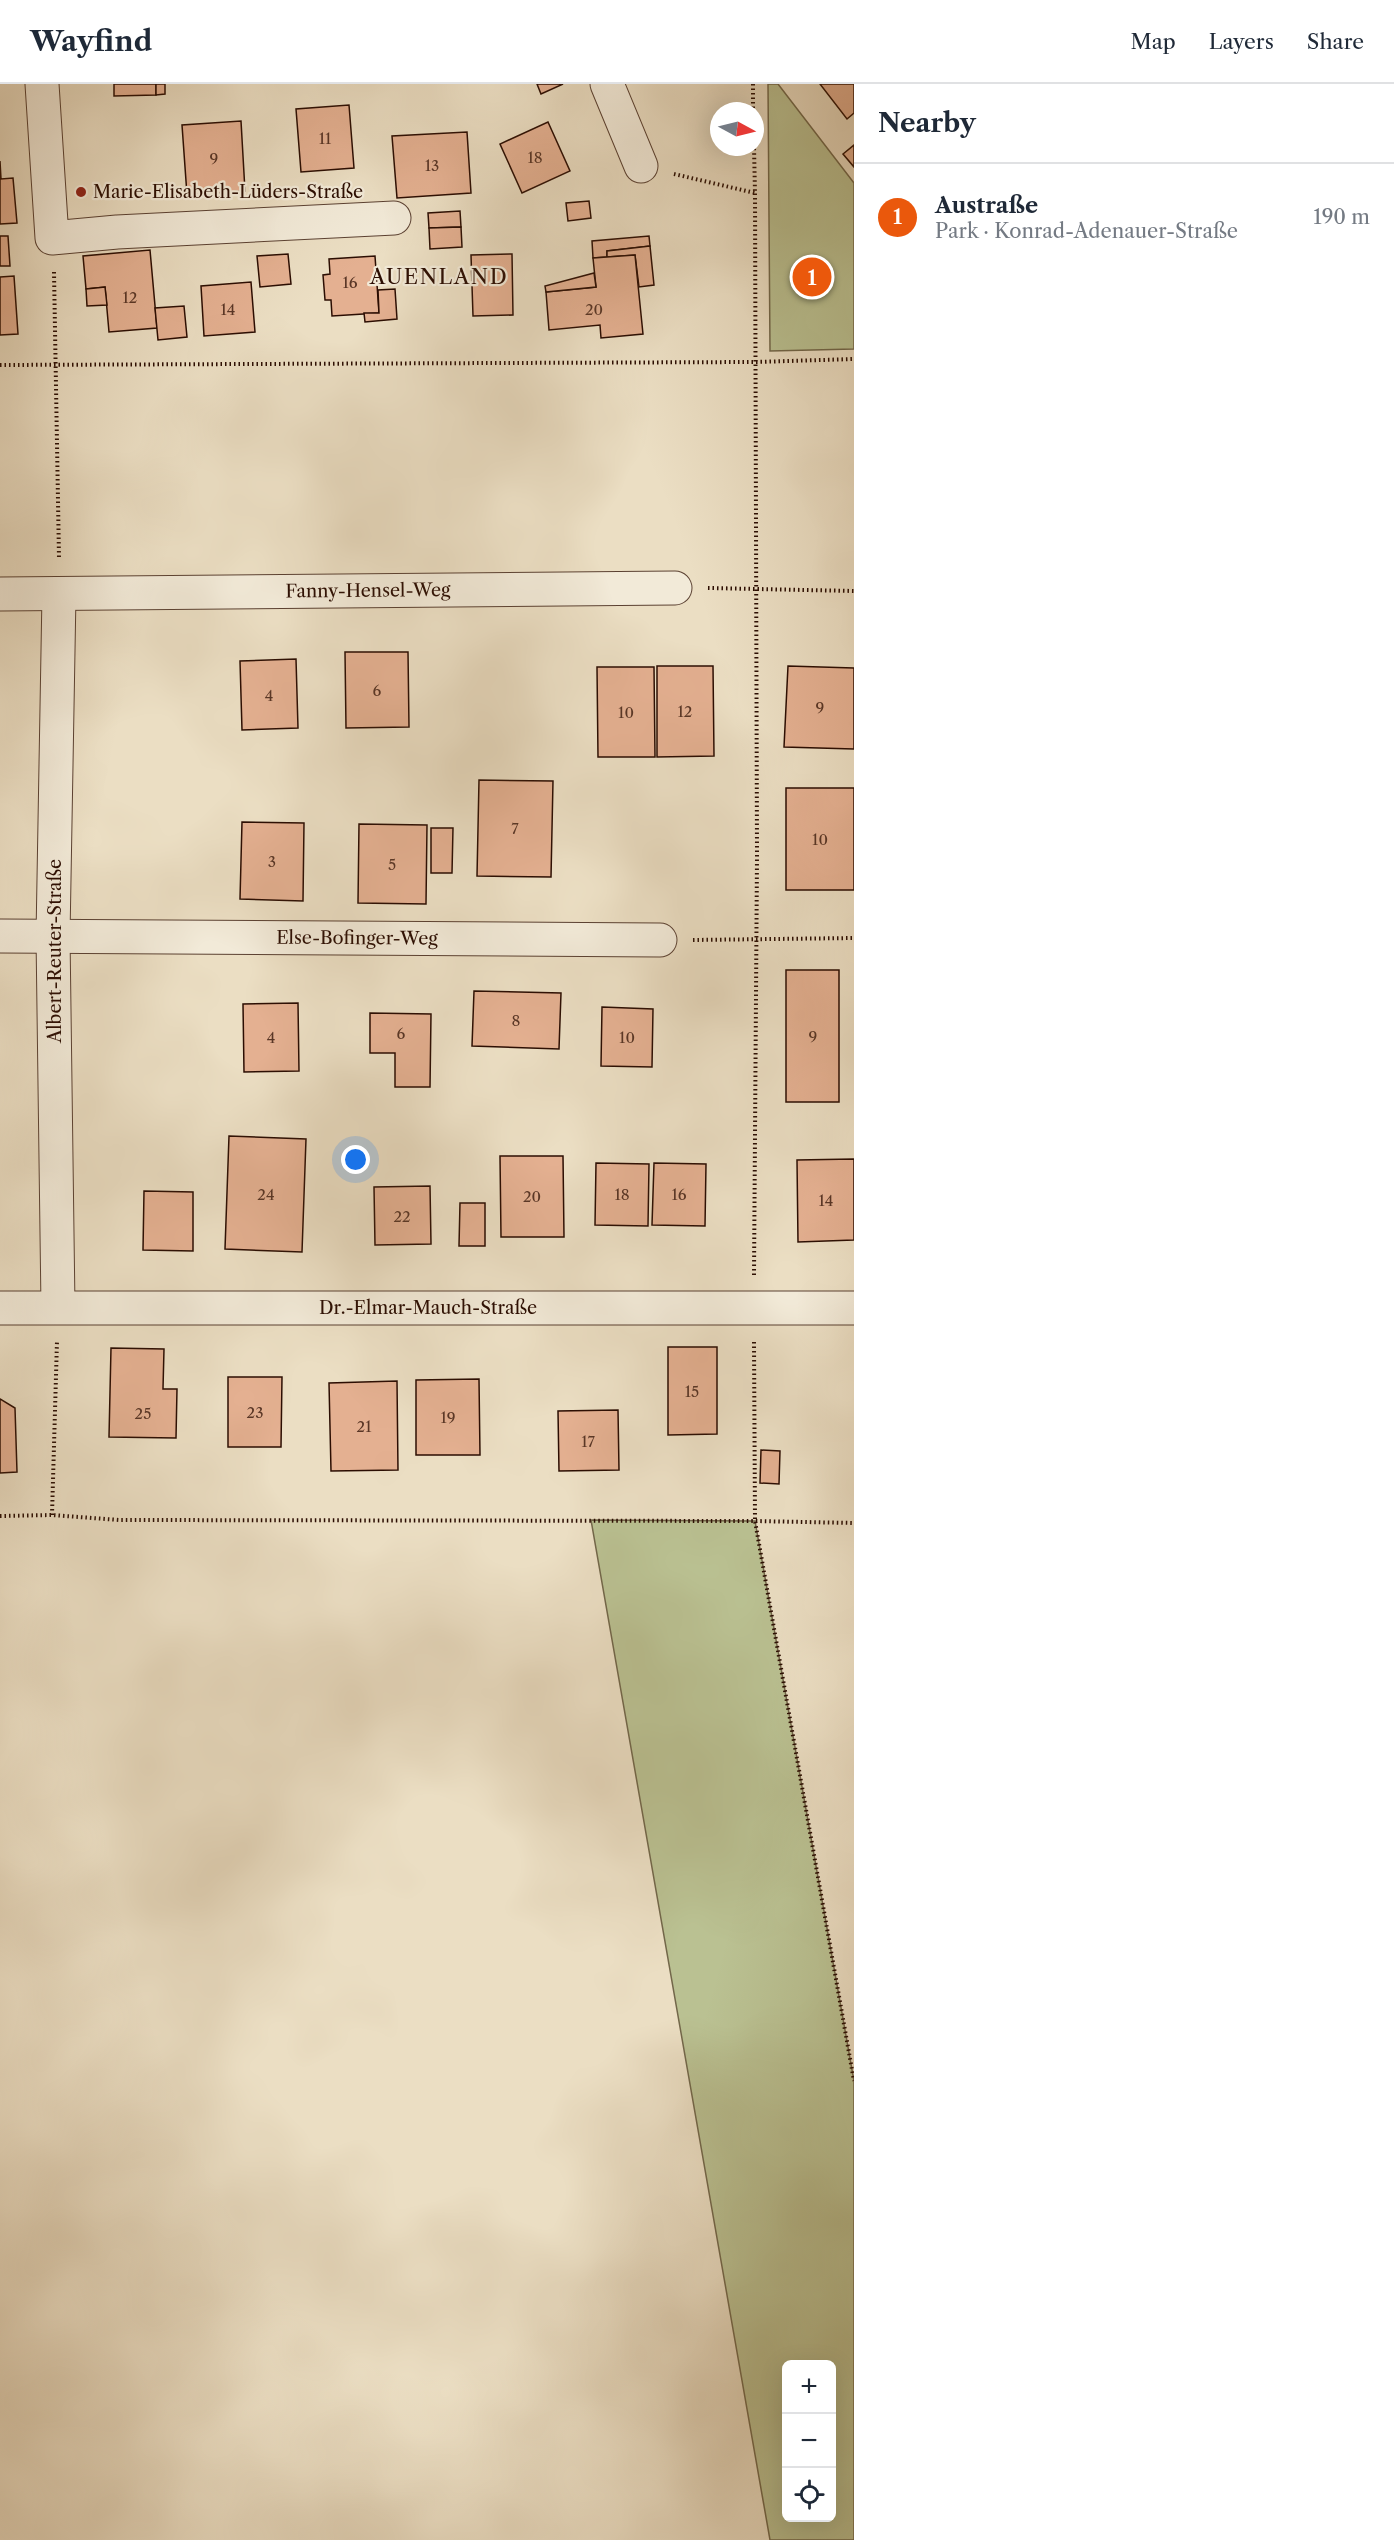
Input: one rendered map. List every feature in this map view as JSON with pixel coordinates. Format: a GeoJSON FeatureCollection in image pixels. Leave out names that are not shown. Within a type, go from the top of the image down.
{"type":"FeatureCollection","features":[{"type":"Feature","properties":{"kind":"street"},"geometry":{"type":"LineString","coordinates":[[42,84],[52,238],[117,232],[394,218]]}},
{"type":"Feature","properties":{"kind":"street"},"geometry":{"type":"LineString","coordinates":[[607,84],[641,166]]}},
{"type":"Feature","properties":{"kind":"street","name":"Fanny-Hensel-Weg"},"geometry":{"type":"LineString","coordinates":[[0,594],[675,588]]}},
{"type":"Feature","properties":{"kind":"street","name":"Albert-Reuter-Straße"},"geometry":{"type":"LineString","coordinates":[[58,1308],[53,936],[59,594]]}},
{"type":"Feature","properties":{"kind":"street","name":"Else-Bofinger-Weg"},"geometry":{"type":"LineString","coordinates":[[0,936],[660,940]]}},
{"type":"Feature","properties":{"kind":"street","name":"Dr.-Elmar-Mauch-Straße"},"geometry":{"type":"LineString","coordinates":[[0,1308],[854,1308]]}},
{"type":"Feature","properties":{"kind":"path"},"geometry":{"type":"LineString","coordinates":[[753,84],[753,102]]}},
{"type":"Feature","properties":{"kind":"path"},"geometry":{"type":"LineString","coordinates":[[754,156],[757,856],[753,1308],[755,1521],[854,2081]]}},
{"type":"Feature","properties":{"kind":"path"},"geometry":{"type":"LineString","coordinates":[[641,166],[755,193]]}},
{"type":"Feature","properties":{"kind":"path"},"geometry":{"type":"LineString","coordinates":[[52,238],[59,594]]}},
{"type":"Feature","properties":{"kind":"path"},"geometry":{"type":"LineString","coordinates":[[0,365],[755,362],[854,359]]}},
{"type":"Feature","properties":{"kind":"path"},"geometry":{"type":"LineString","coordinates":[[675,588],[854,591]]}},
{"type":"Feature","properties":{"kind":"path"},"geometry":{"type":"LineString","coordinates":[[660,940],[854,938]]}},
{"type":"Feature","properties":{"kind":"path"},"geometry":{"type":"LineString","coordinates":[[52,1515],[58,1308]]}},
{"type":"Feature","properties":{"kind":"path"},"geometry":{"type":"LineString","coordinates":[[0,1515],[52,1515],[119,1520],[854,1523]]}},
{"type":"Feature","properties":{"kind":"green space"},"geometry":{"type":"Polygon","coordinates":[[[768,84],[778,84],[854,183],[854,349],[770,351],[768,84]]]}},
{"type":"Feature","properties":{"kind":"green space"},"geometry":{"type":"Polygon","coordinates":[[[591,1520],[755,1521],[854,2081],[854,2540],[770,2540],[591,1520]]]}},
{"type":"Feature","properties":{"kind":"building"},"geometry":{"type":"Polygon","coordinates":[[[114,84],[156,84],[156,95],[114,96],[114,84]]]}},
{"type":"Feature","properties":{"kind":"building"},"geometry":{"type":"Polygon","coordinates":[[[156,84],[165,84],[165,94],[156,95],[156,84]]]}},
{"type":"Feature","properties":{"kind":"building"},"geometry":{"type":"Polygon","coordinates":[[[537,84],[563,84],[541,94],[537,84]]]}},
{"type":"Feature","properties":{"kind":"building"},"geometry":{"type":"Polygon","coordinates":[[[820,84],[854,84],[854,113],[847,119],[820,84]]]}},
{"type":"Feature","properties":{"kind":"building"},"geometry":{"type":"Polygon","coordinates":[[[349,105],[354,168],[301,172],[296,109],[349,105]]]}},
{"type":"Feature","properties":{"kind":"building"},"geometry":{"type":"Polygon","coordinates":[[[241,121],[245,191],[187,195],[182,125],[241,121]]]}},
{"type":"Feature","properties":{"kind":"building"},"geometry":{"type":"Polygon","coordinates":[[[548,122],[570,171],[522,193],[500,144],[548,122]]]}},
{"type":"Feature","properties":{"kind":"building"},"geometry":{"type":"Polygon","coordinates":[[[467,132],[471,193],[397,198],[392,136],[467,132]]]}},
{"type":"Feature","properties":{"kind":"building"},"geometry":{"type":"Polygon","coordinates":[[[854,145],[854,167],[843,154],[854,145]]]}},
{"type":"Feature","properties":{"kind":"building"},"geometry":{"type":"Polygon","coordinates":[[[0,161],[1,179],[13,178],[17,223],[0,224],[0,161]]]}},
{"type":"Feature","properties":{"kind":"building"},"geometry":{"type":"Polygon","coordinates":[[[589,201],[591,218],[568,221],[566,203],[589,201]]]}},
{"type":"Feature","properties":{"kind":"building"},"geometry":{"type":"Polygon","coordinates":[[[460,211],[461,227],[429,228],[428,213],[460,211]]]}},
{"type":"Feature","properties":{"kind":"building"},"geometry":{"type":"Polygon","coordinates":[[[461,227],[462,247],[430,249],[429,228],[461,227]]]}},
{"type":"Feature","properties":{"kind":"building"},"geometry":{"type":"Polygon","coordinates":[[[0,236],[8,236],[10,266],[0,266],[0,236]]]}},
{"type":"Feature","properties":{"kind":"building"},"geometry":{"type":"Polygon","coordinates":[[[649,236],[650,246],[607,251],[607,257],[593,258],[592,241],[649,236]]]}},
{"type":"Feature","properties":{"kind":"building"},"geometry":{"type":"Polygon","coordinates":[[[650,246],[654,285],[639,287],[635,255],[607,257],[607,251],[650,246]]]}},
{"type":"Feature","properties":{"kind":"building"},"geometry":{"type":"Polygon","coordinates":[[[150,250],[157,328],[109,332],[105,287],[86,289],[83,256],[150,250]]]}},
{"type":"Feature","properties":{"kind":"building"},"geometry":{"type":"Polygon","coordinates":[[[288,254],[291,284],[260,287],[257,256],[288,254]]]}},
{"type":"Feature","properties":{"kind":"building"},"geometry":{"type":"Polygon","coordinates":[[[512,254],[513,315],[473,316],[471,255],[512,254]]]}},
{"type":"Feature","properties":{"kind":"building"},"geometry":{"type":"Polygon","coordinates":[[[635,255],[643,334],[601,338],[600,325],[549,330],[546,292],[596,287],[593,258],[635,255]]]}},
{"type":"Feature","properties":{"kind":"building"},"geometry":{"type":"Polygon","coordinates":[[[375,256],[379,313],[332,316],[331,300],[325,300],[323,275],[330,274],[329,259],[375,256]]]}},
{"type":"Feature","properties":{"kind":"building"},"geometry":{"type":"Polygon","coordinates":[[[594,273],[596,287],[546,292],[545,286],[594,273]]]}},
{"type":"Feature","properties":{"kind":"building"},"geometry":{"type":"Polygon","coordinates":[[[14,276],[18,334],[0,335],[0,277],[14,276]]]}},
{"type":"Feature","properties":{"kind":"building"},"geometry":{"type":"Polygon","coordinates":[[[251,282],[255,332],[204,336],[201,286],[251,282]]]}},
{"type":"Feature","properties":{"kind":"building"},"geometry":{"type":"Polygon","coordinates":[[[105,287],[107,305],[87,306],[86,289],[105,287]]]}},
{"type":"Feature","properties":{"kind":"building"},"geometry":{"type":"Polygon","coordinates":[[[395,289],[397,319],[365,322],[364,313],[379,313],[378,290],[395,289]]]}},
{"type":"Feature","properties":{"kind":"building"},"geometry":{"type":"Polygon","coordinates":[[[184,306],[187,337],[158,340],[155,308],[184,306]]]}},
{"type":"Feature","properties":{"kind":"building"},"geometry":{"type":"Polygon","coordinates":[[[345,652],[408,652],[409,727],[346,728],[345,652]]]}},
{"type":"Feature","properties":{"kind":"building"},"geometry":{"type":"Polygon","coordinates":[[[296,659],[298,728],[242,730],[240,661],[296,659]]]}},
{"type":"Feature","properties":{"kind":"building"},"geometry":{"type":"Polygon","coordinates":[[[657,666],[713,666],[714,756],[657,757],[657,666]]]}},
{"type":"Feature","properties":{"kind":"building"},"geometry":{"type":"Polygon","coordinates":[[[788,666],[854,668],[854,749],[784,747],[788,666]]]}},
{"type":"Feature","properties":{"kind":"building"},"geometry":{"type":"Polygon","coordinates":[[[597,667],[654,667],[655,757],[598,757],[597,667]]]}},
{"type":"Feature","properties":{"kind":"building"},"geometry":{"type":"Polygon","coordinates":[[[479,780],[553,781],[551,877],[477,876],[479,780]]]}},
{"type":"Feature","properties":{"kind":"building"},"geometry":{"type":"Polygon","coordinates":[[[786,788],[854,788],[854,890],[786,890],[786,788]]]}},
{"type":"Feature","properties":{"kind":"building"},"geometry":{"type":"Polygon","coordinates":[[[242,822],[304,823],[303,901],[240,899],[242,822]]]}},
{"type":"Feature","properties":{"kind":"building"},"geometry":{"type":"Polygon","coordinates":[[[359,824],[427,825],[426,904],[358,903],[359,824]]]}},
{"type":"Feature","properties":{"kind":"building"},"geometry":{"type":"Polygon","coordinates":[[[431,828],[453,828],[452,873],[431,873],[431,828]]]}},
{"type":"Feature","properties":{"kind":"building"},"geometry":{"type":"Polygon","coordinates":[[[786,970],[839,970],[839,1102],[786,1102],[786,970]]]}},
{"type":"Feature","properties":{"kind":"building"},"geometry":{"type":"Polygon","coordinates":[[[474,991],[561,993],[559,1049],[472,1046],[474,991]]]}},
{"type":"Feature","properties":{"kind":"building"},"geometry":{"type":"Polygon","coordinates":[[[298,1003],[299,1071],[244,1072],[243,1004],[298,1003]]]}},
{"type":"Feature","properties":{"kind":"building"},"geometry":{"type":"Polygon","coordinates":[[[602,1007],[653,1009],[652,1067],[601,1066],[602,1007]]]}},
{"type":"Feature","properties":{"kind":"building"},"geometry":{"type":"Polygon","coordinates":[[[370,1013],[431,1014],[430,1087],[395,1087],[395,1053],[370,1053],[370,1013]]]}},
{"type":"Feature","properties":{"kind":"building"},"geometry":{"type":"Polygon","coordinates":[[[229,1136],[306,1139],[302,1252],[225,1249],[229,1136]]]}},
{"type":"Feature","properties":{"kind":"building"},"geometry":{"type":"Polygon","coordinates":[[[500,1156],[563,1156],[564,1237],[501,1237],[500,1156]]]}},
{"type":"Feature","properties":{"kind":"building"},"geometry":{"type":"Polygon","coordinates":[[[854,1159],[854,1240],[798,1242],[797,1160],[854,1159]]]}},
{"type":"Feature","properties":{"kind":"building"},"geometry":{"type":"Polygon","coordinates":[[[596,1163],[649,1164],[648,1226],[595,1225],[596,1163]]]}},
{"type":"Feature","properties":{"kind":"building"},"geometry":{"type":"Polygon","coordinates":[[[654,1163],[706,1164],[705,1226],[652,1225],[654,1163]]]}},
{"type":"Feature","properties":{"kind":"building"},"geometry":{"type":"Polygon","coordinates":[[[430,1186],[431,1244],[375,1245],[374,1187],[430,1186]]]}},
{"type":"Feature","properties":{"kind":"building"},"geometry":{"type":"Polygon","coordinates":[[[144,1191],[193,1192],[193,1251],[143,1250],[144,1191]]]}},
{"type":"Feature","properties":{"kind":"building"},"geometry":{"type":"Polygon","coordinates":[[[460,1203],[485,1203],[485,1246],[459,1246],[460,1203]]]}},
{"type":"Feature","properties":{"kind":"building"},"geometry":{"type":"Polygon","coordinates":[[[668,1347],[717,1347],[717,1434],[668,1435],[668,1347]]]}},
{"type":"Feature","properties":{"kind":"building"},"geometry":{"type":"Polygon","coordinates":[[[111,1348],[164,1349],[163,1389],[177,1389],[176,1438],[109,1437],[111,1348]]]}},
{"type":"Feature","properties":{"kind":"building"},"geometry":{"type":"Polygon","coordinates":[[[228,1377],[282,1377],[281,1447],[228,1447],[228,1377]]]}},
{"type":"Feature","properties":{"kind":"building"},"geometry":{"type":"Polygon","coordinates":[[[479,1379],[480,1455],[416,1455],[416,1380],[479,1379]]]}},
{"type":"Feature","properties":{"kind":"building"},"geometry":{"type":"Polygon","coordinates":[[[397,1381],[398,1470],[331,1471],[329,1383],[397,1381]]]}},
{"type":"Feature","properties":{"kind":"building"},"geometry":{"type":"Polygon","coordinates":[[[0,1399],[15,1408],[17,1472],[0,1473],[0,1399]]]}},
{"type":"Feature","properties":{"kind":"building"},"geometry":{"type":"Polygon","coordinates":[[[618,1410],[619,1470],[559,1471],[558,1411],[618,1410]]]}},
{"type":"Feature","properties":{"kind":"building"},"geometry":{"type":"Polygon","coordinates":[[[761,1450],[780,1451],[779,1484],[760,1483],[761,1450]]]}},
{"type":"Feature","properties":{"kind":"place","name":"Marie-Elisabeth-Lüders-Straße"},"geometry":{"type":"Point","coordinates":[81,192]}},
{"type":"Feature","properties":{"kind":"place","name":"Austraße"},"geometry":{"type":"Point","coordinates":[812,277]}},
{"type":"Feature","properties":{"kind":"district","name":"AUENLAND"},"geometry":{"type":"Point","coordinates":[439,276]}}]}
